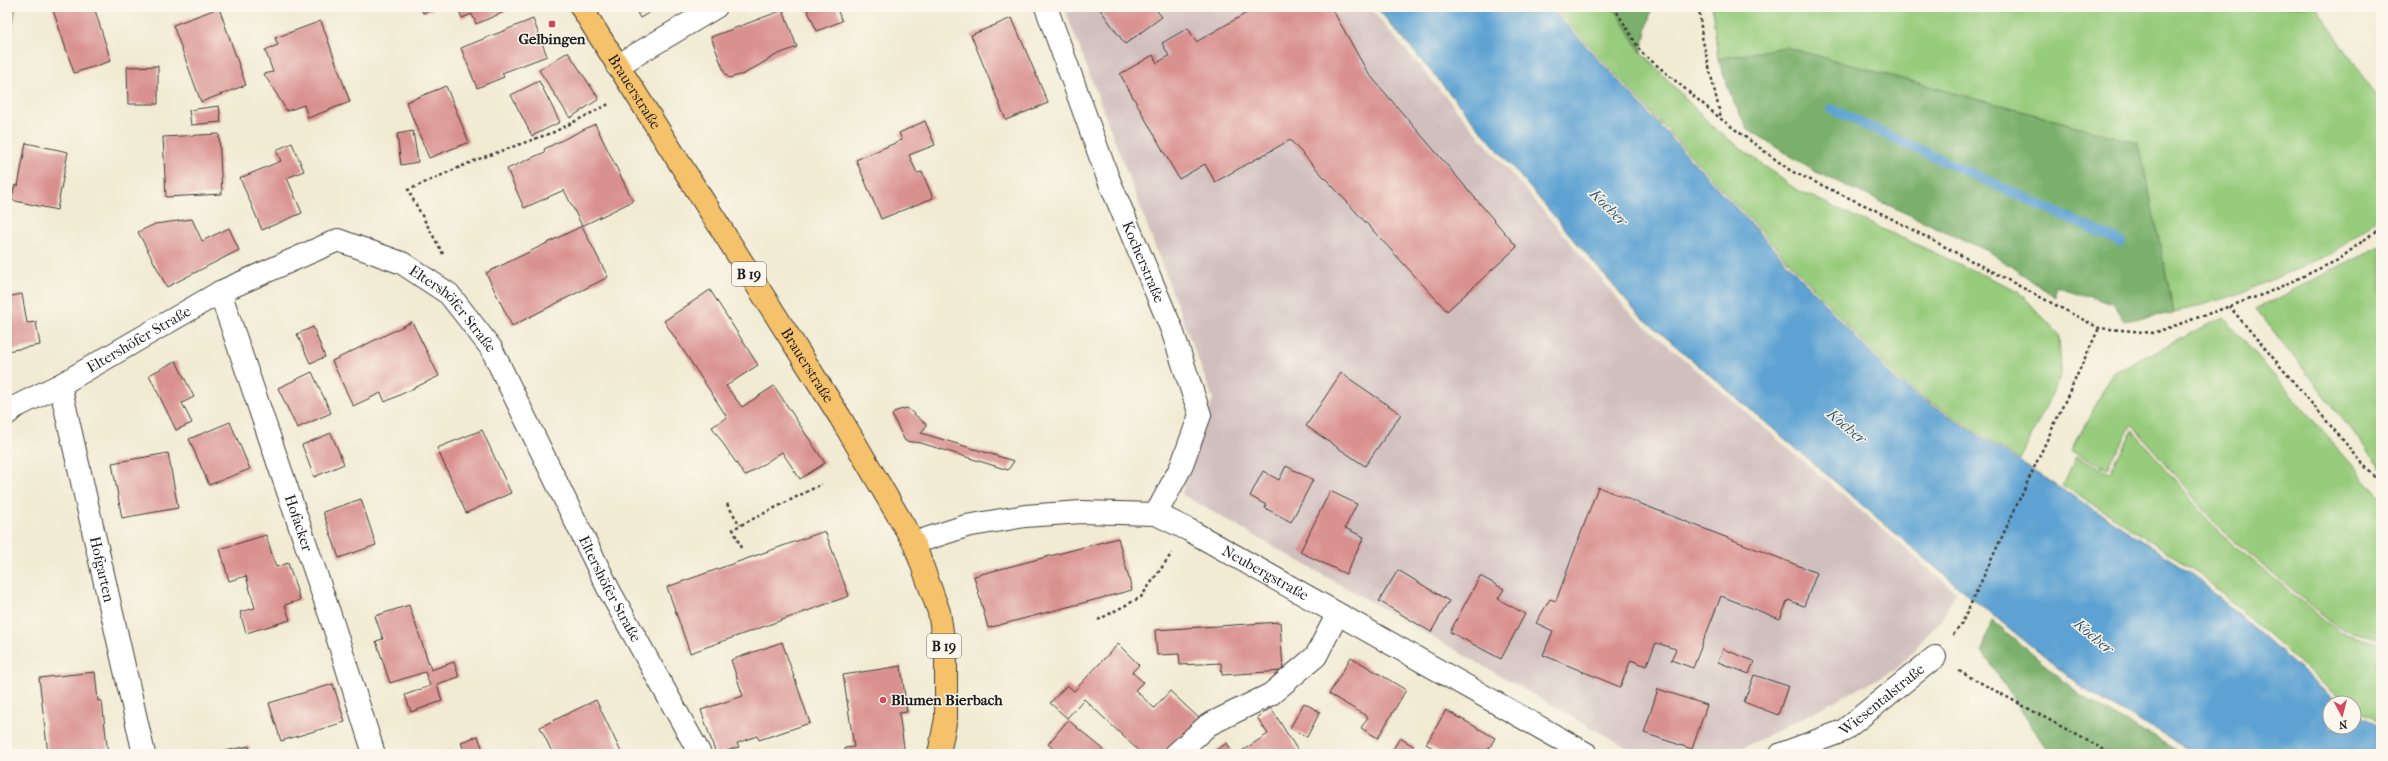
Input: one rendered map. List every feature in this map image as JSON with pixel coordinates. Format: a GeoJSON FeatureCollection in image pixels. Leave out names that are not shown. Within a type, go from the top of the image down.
{"type":"FeatureCollection","features":[{"type":"Feature","properties":{"kind":"main road","name":"Brauerstraße"},"geometry":{"type":"LineString","coordinates":[[580,7],[840,416],[914,543],[939,612],[946,657],[946,718],[939,754]]}},
{"type":"Feature","properties":{"kind":"street"},"geometry":{"type":"LineString","coordinates":[[617,66],[716,7]]}},
{"type":"Feature","properties":{"kind":"street","name":"Kocherstraße"},"geometry":{"type":"LineString","coordinates":[[1046,7],[1108,178],[1172,330],[1200,415],[1180,467],[1156,514]]}},
{"type":"Feature","properties":{"kind":"street","name":"Eltershöfer Straße"},"geometry":{"type":"LineString","coordinates":[[7,414],[15,407],[60,385],[220,292],[338,240],[402,263],[449,294],[490,348],[609,590],[700,754]]}},
{"type":"Feature","properties":{"kind":"street","name":"Hofacker"},"geometry":{"type":"LineString","coordinates":[[220,292],[331,620],[374,754]]}},
{"type":"Feature","properties":{"kind":"street","name":"Hofgarten"},"geometry":{"type":"LineString","coordinates":[[60,385],[144,754]]}},
{"type":"Feature","properties":{"kind":"street","name":"Neubergstraße"},"geometry":{"type":"LineString","coordinates":[[914,543],[966,526],[1025,516],[1081,512],[1156,514],[1189,530],[1337,615],[1587,754]]}},
{"type":"Feature","properties":{"kind":"street"},"geometry":{"type":"LineString","coordinates":[[1176,754],[1208,725],[1270,694],[1316,656],[1337,615]]}},
{"type":"Feature","properties":{"kind":"street","name":"Wiesentalstraße"},"geometry":{"type":"LineString","coordinates":[[1781,754],[1843,731],[1935,658]]}},
{"type":"Feature","properties":{"kind":"path"},"geometry":{"type":"LineString","coordinates":[[1614,7],[1641,52],[1721,119],[1791,171],[1875,210],[2099,328],[2154,333],[2267,294],[2338,260],[2381,227]]}},
{"type":"Feature","properties":{"kind":"path"},"geometry":{"type":"LineString","coordinates":[[1699,7],[1702,37],[1721,119]]}},
{"type":"Feature","properties":{"kind":"path"},"geometry":{"type":"LineString","coordinates":[[449,294],[452,271],[408,190],[476,160],[554,132],[632,91]]}},
{"type":"Feature","properties":{"kind":"path"},"geometry":{"type":"LineString","coordinates":[[2229,306],[2381,485]]}},
{"type":"Feature","properties":{"kind":"path"},"geometry":{"type":"LineString","coordinates":[[1961,625],[2053,430],[2099,328]]}},
{"type":"Feature","properties":{"kind":"path"},"geometry":{"type":"LineString","coordinates":[[741,548],[733,529],[822,484]]}},
{"type":"Feature","properties":{"kind":"path"},"geometry":{"type":"LineString","coordinates":[[727,504],[740,525]]}},
{"type":"Feature","properties":{"kind":"path"},"geometry":{"type":"LineString","coordinates":[[1098,620],[1141,597],[1189,530]]}},
{"type":"Feature","properties":{"kind":"path"},"geometry":{"type":"LineString","coordinates":[[1935,658],[2112,754]]}},
{"type":"Feature","properties":{"kind":"shaded area"},"geometry":{"type":"Polygon","coordinates":[[[1064,7],[1369,7],[1630,313],[1956,592],[1941,620],[1895,670],[1731,754],[1638,754],[1181,494],[1213,399],[1064,7]]]}},
{"type":"Feature","properties":{"kind":"green space"},"geometry":{"type":"Polygon","coordinates":[[[7,7],[16,7],[7,56],[7,7]]]}},
{"type":"Feature","properties":{"kind":"green space"},"geometry":{"type":"Polygon","coordinates":[[[1553,7],[1614,7],[1641,52],[1714,128],[1795,189],[2018,291],[2059,334],[2061,375],[2020,460],[1901,383],[1553,7]]]}},
{"type":"Feature","properties":{"kind":"green space"},"geometry":{"type":"Polygon","coordinates":[[[1614,7],[1652,7],[1641,52],[1614,7]]]}},
{"type":"Feature","properties":{"kind":"green space"},"geometry":{"type":"Polygon","coordinates":[[[1712,7],[2316,7],[2381,102],[2381,215],[2335,252],[2236,295],[2174,313],[2138,143],[1785,47],[1718,59],[1712,7]]]}},
{"type":"Feature","properties":{"kind":"green space"},"geometry":{"type":"Polygon","coordinates":[[[1785,47],[2139,143],[2174,313],[2124,321],[2113,304],[2055,286],[2055,297],[1990,252],[1814,171],[1747,128],[1731,96],[1718,59],[1785,47]]]}},
{"type":"Feature","properties":{"kind":"green space"},"geometry":{"type":"Polygon","coordinates":[[[2381,245],[2381,468],[2256,309],[2381,245]]]}},
{"type":"Feature","properties":{"kind":"green space"},"geometry":{"type":"Polygon","coordinates":[[[2223,317],[2381,498],[2381,639],[2340,629],[2220,529],[2132,424],[2108,468],[2071,451],[2113,373],[2223,317]]]}},
{"type":"Feature","properties":{"kind":"green space"},"geometry":{"type":"Polygon","coordinates":[[[2133,430],[2218,532],[2339,632],[2381,644],[2381,723],[2362,711],[2362,695],[2337,695],[2332,692],[2193,568],[2063,485],[2076,456],[2110,472],[2133,430]]]}},
{"type":"Feature","properties":{"kind":"green space"},"geometry":{"type":"Polygon","coordinates":[[[1992,620],[2082,696],[2183,754],[2050,754],[1982,651],[1992,620]]]}},
{"type":"Feature","properties":{"kind":"water","name":"Kocher"},"geometry":{"type":"Polygon","coordinates":[[[1376,7],[1550,7],[1899,384],[2188,570],[2329,695],[2322,695],[2322,735],[2362,735],[2362,716],[2381,727],[2381,754],[2196,754],[2084,689],[1956,585],[1635,311],[1376,7]]]}},
{"type":"Feature","properties":{"kind":"building"},"geometry":{"type":"Polygon","coordinates":[[[52,7],[94,7],[111,61],[74,73],[52,7]]]}},
{"type":"Feature","properties":{"kind":"building"},"geometry":{"type":"Polygon","coordinates":[[[421,7],[439,7],[423,13],[421,7]]]}},
{"type":"Feature","properties":{"kind":"building"},"geometry":{"type":"Polygon","coordinates":[[[457,7],[516,7],[476,24],[472,14],[462,18],[457,7]]]}},
{"type":"Feature","properties":{"kind":"building"},"geometry":{"type":"Polygon","coordinates":[[[634,7],[659,7],[640,18],[634,7]]]}},
{"type":"Feature","properties":{"kind":"building"},"geometry":{"type":"Polygon","coordinates":[[[806,7],[836,7],[842,21],[817,31],[806,7]]]}},
{"type":"Feature","properties":{"kind":"building"},"geometry":{"type":"Polygon","coordinates":[[[1154,7],[1162,17],[1125,44],[1099,8],[1154,7]]]}},
{"type":"Feature","properties":{"kind":"building"},"geometry":{"type":"Polygon","coordinates":[[[1257,7],[1331,7],[1368,73],[1517,247],[1447,311],[1290,140],[1215,182],[1205,164],[1179,179],[1120,74],[1153,55],[1157,63],[1169,56],[1162,43],[1188,28],[1196,42],[1257,7]]]}},
{"type":"Feature","properties":{"kind":"building"},"geometry":{"type":"Polygon","coordinates":[[[219,8],[246,85],[201,102],[173,25],[219,8]]]}},
{"type":"Feature","properties":{"kind":"building"},"geometry":{"type":"Polygon","coordinates":[[[783,10],[797,47],[776,55],[744,74],[729,78],[725,74],[711,37],[783,10]]]}},
{"type":"Feature","properties":{"kind":"building"},"geometry":{"type":"Polygon","coordinates":[[[1012,18],[1048,103],[1006,120],[971,35],[1012,18]]]}},
{"type":"Feature","properties":{"kind":"building"},"geometry":{"type":"Polygon","coordinates":[[[533,19],[547,56],[502,73],[504,77],[477,88],[461,48],[533,19]]]}},
{"type":"Feature","properties":{"kind":"building"},"geometry":{"type":"Polygon","coordinates":[[[321,21],[350,102],[308,118],[304,105],[287,111],[264,74],[273,72],[265,50],[278,45],[275,38],[321,21]]]}},
{"type":"Feature","properties":{"kind":"building"},"geometry":{"type":"Polygon","coordinates":[[[568,52],[599,99],[570,118],[539,70],[568,52]]]}},
{"type":"Feature","properties":{"kind":"building"},"geometry":{"type":"Polygon","coordinates":[[[158,66],[158,104],[128,104],[127,67],[158,66]]]}},
{"type":"Feature","properties":{"kind":"building"},"geometry":{"type":"Polygon","coordinates":[[[539,81],[560,122],[532,136],[511,95],[539,81]]]}},
{"type":"Feature","properties":{"kind":"building"},"geometry":{"type":"Polygon","coordinates":[[[446,86],[469,142],[429,158],[406,102],[446,86]]]}},
{"type":"Feature","properties":{"kind":"building"},"geometry":{"type":"Polygon","coordinates":[[[219,106],[221,122],[191,125],[189,110],[219,106]]]}},
{"type":"Feature","properties":{"kind":"building"},"geometry":{"type":"Polygon","coordinates":[[[925,121],[935,145],[909,155],[917,173],[922,172],[933,198],[881,219],[856,160],[902,140],[899,133],[925,121]]]}},
{"type":"Feature","properties":{"kind":"building"},"geometry":{"type":"Polygon","coordinates":[[[595,124],[633,201],[582,226],[564,190],[524,208],[507,169],[545,152],[544,149],[595,124]]]}},
{"type":"Feature","properties":{"kind":"building"},"geometry":{"type":"Polygon","coordinates":[[[413,131],[418,162],[401,165],[397,134],[413,131]]]}},
{"type":"Feature","properties":{"kind":"building"},"geometry":{"type":"Polygon","coordinates":[[[219,134],[222,194],[166,197],[163,137],[219,134]]]}},
{"type":"Feature","properties":{"kind":"building"},"geometry":{"type":"Polygon","coordinates":[[[26,143],[68,152],[57,210],[11,200],[15,185],[18,186],[26,143]]]}},
{"type":"Feature","properties":{"kind":"building"},"geometry":{"type":"Polygon","coordinates":[[[292,143],[304,171],[287,178],[302,213],[262,230],[240,178],[281,161],[276,150],[292,143]]]}},
{"type":"Feature","properties":{"kind":"building"},"geometry":{"type":"Polygon","coordinates":[[[192,219],[202,241],[229,228],[239,250],[167,287],[138,232],[155,224],[192,219]]]}},
{"type":"Feature","properties":{"kind":"building"},"geometry":{"type":"Polygon","coordinates":[[[582,226],[608,277],[512,326],[486,273],[582,226]]]}},
{"type":"Feature","properties":{"kind":"building"},"geometry":{"type":"Polygon","coordinates":[[[710,290],[758,365],[726,386],[742,407],[774,386],[825,463],[800,479],[782,452],[745,476],[712,427],[727,417],[664,321],[710,290]]]}},
{"type":"Feature","properties":{"kind":"building"},"geometry":{"type":"Polygon","coordinates":[[[22,294],[27,323],[36,322],[40,345],[7,351],[7,297],[22,294]]]}},
{"type":"Feature","properties":{"kind":"building"},"geometry":{"type":"Polygon","coordinates":[[[412,322],[439,376],[385,402],[381,393],[353,406],[332,361],[412,322]]]}},
{"type":"Feature","properties":{"kind":"building"},"geometry":{"type":"Polygon","coordinates":[[[313,327],[325,357],[310,363],[297,334],[313,327]]]}},
{"type":"Feature","properties":{"kind":"building"},"geometry":{"type":"Polygon","coordinates":[[[176,361],[194,397],[182,403],[192,423],[176,430],[149,375],[176,361]]]}},
{"type":"Feature","properties":{"kind":"building"},"geometry":{"type":"Polygon","coordinates":[[[312,372],[331,413],[297,428],[278,388],[312,372]]]}},
{"type":"Feature","properties":{"kind":"building"},"geometry":{"type":"Polygon","coordinates":[[[1341,373],[1401,414],[1365,466],[1306,426],[1341,373]]]}},
{"type":"Feature","properties":{"kind":"building"},"geometry":{"type":"Polygon","coordinates":[[[907,408],[927,425],[921,433],[1014,461],[1008,470],[921,443],[905,441],[892,415],[896,411],[907,408]]]}},
{"type":"Feature","properties":{"kind":"building"},"geometry":{"type":"Polygon","coordinates":[[[230,422],[250,469],[209,485],[189,439],[230,422]]]}},
{"type":"Feature","properties":{"kind":"building"},"geometry":{"type":"Polygon","coordinates":[[[482,430],[511,493],[466,513],[437,448],[482,430]]]}},
{"type":"Feature","properties":{"kind":"building"},"geometry":{"type":"Polygon","coordinates":[[[331,433],[344,464],[314,477],[302,445],[331,433]]]}},
{"type":"Feature","properties":{"kind":"building"},"geometry":{"type":"Polygon","coordinates":[[[168,453],[178,508],[122,518],[112,463],[168,453]]]}},
{"type":"Feature","properties":{"kind":"building"},"geometry":{"type":"Polygon","coordinates":[[[1286,466],[1313,480],[1291,522],[1265,508],[1266,505],[1250,496],[1263,471],[1279,480],[1286,466]]]}},
{"type":"Feature","properties":{"kind":"building"},"geometry":{"type":"Polygon","coordinates":[[[1598,487],[1817,573],[1804,606],[1788,600],[1780,619],[1721,596],[1693,668],[1671,660],[1676,649],[1656,643],[1646,666],[1631,660],[1620,687],[1543,655],[1553,631],[1536,623],[1550,599],[1556,601],[1598,487]]]}},
{"type":"Feature","properties":{"kind":"building"},"geometry":{"type":"Polygon","coordinates":[[[1330,491],[1357,504],[1345,528],[1364,537],[1346,574],[1300,552],[1330,491]]]}},
{"type":"Feature","properties":{"kind":"building"},"geometry":{"type":"Polygon","coordinates":[[[361,499],[376,545],[339,558],[323,512],[361,499]]]}},
{"type":"Feature","properties":{"kind":"building"},"geometry":{"type":"Polygon","coordinates":[[[825,531],[849,596],[690,653],[667,587],[825,531]]]}},
{"type":"Feature","properties":{"kind":"building"},"geometry":{"type":"Polygon","coordinates":[[[266,535],[276,567],[288,563],[300,600],[285,605],[290,620],[246,633],[240,612],[255,608],[246,576],[229,581],[220,549],[266,535]]]}},
{"type":"Feature","properties":{"kind":"building"},"geometry":{"type":"Polygon","coordinates":[[[1118,538],[1132,590],[988,628],[974,576],[1118,538]]]}},
{"type":"Feature","properties":{"kind":"building"},"geometry":{"type":"Polygon","coordinates":[[[1398,570],[1449,601],[1431,632],[1379,601],[1398,570]]]}},
{"type":"Feature","properties":{"kind":"building"},"geometry":{"type":"Polygon","coordinates":[[[1480,576],[1504,589],[1498,599],[1525,614],[1501,659],[1450,632],[1480,576]]]}},
{"type":"Feature","properties":{"kind":"building"},"geometry":{"type":"Polygon","coordinates":[[[409,605],[431,670],[454,662],[459,677],[437,684],[442,701],[411,712],[405,695],[430,686],[425,672],[390,683],[376,641],[383,639],[375,616],[409,605]]]}},
{"type":"Feature","properties":{"kind":"building"},"geometry":{"type":"Polygon","coordinates":[[[1280,622],[1283,671],[1222,675],[1221,663],[1180,665],[1179,654],[1157,655],[1155,630],[1280,622]]]}},
{"type":"Feature","properties":{"kind":"building"},"geometry":{"type":"Polygon","coordinates":[[[782,642],[810,723],[759,740],[757,736],[737,743],[739,747],[716,754],[701,710],[743,696],[731,660],[782,642]]]}},
{"type":"Feature","properties":{"kind":"building"},"geometry":{"type":"Polygon","coordinates":[[[1118,644],[1139,665],[1132,672],[1143,682],[1135,690],[1154,708],[1170,691],[1202,721],[1170,754],[1142,754],[1084,699],[1067,718],[1050,703],[1067,685],[1074,691],[1118,644]]]}},
{"type":"Feature","properties":{"kind":"building"},"geometry":{"type":"Polygon","coordinates":[[[1723,649],[1754,661],[1749,674],[1718,662],[1723,649]]]}},
{"type":"Feature","properties":{"kind":"building"},"geometry":{"type":"Polygon","coordinates":[[[1351,657],[1406,690],[1378,738],[1361,728],[1368,717],[1329,694],[1351,657]]]}},
{"type":"Feature","properties":{"kind":"building"},"geometry":{"type":"Polygon","coordinates":[[[901,666],[907,712],[899,713],[905,754],[846,754],[845,748],[854,747],[843,675],[901,666]]]}},
{"type":"Feature","properties":{"kind":"building"},"geometry":{"type":"Polygon","coordinates":[[[95,672],[98,701],[102,701],[108,754],[48,754],[39,678],[95,672]]]}},
{"type":"Feature","properties":{"kind":"building"},"geometry":{"type":"Polygon","coordinates":[[[1754,675],[1788,686],[1778,715],[1744,702],[1754,675]]]}},
{"type":"Feature","properties":{"kind":"building"},"geometry":{"type":"Polygon","coordinates":[[[333,684],[345,722],[281,741],[269,703],[333,684]]]}},
{"type":"Feature","properties":{"kind":"building"},"geometry":{"type":"Polygon","coordinates":[[[1658,689],[1707,705],[1692,749],[1644,733],[1658,689]]]}},
{"type":"Feature","properties":{"kind":"building"},"geometry":{"type":"Polygon","coordinates":[[[596,700],[622,754],[553,754],[540,727],[596,700]]]}},
{"type":"Feature","properties":{"kind":"building"},"geometry":{"type":"Polygon","coordinates":[[[1304,703],[1320,712],[1307,737],[1290,728],[1304,703]]]}},
{"type":"Feature","properties":{"kind":"building"},"geometry":{"type":"Polygon","coordinates":[[[1271,708],[1300,754],[1237,754],[1268,734],[1257,717],[1271,708]]]}},
{"type":"Feature","properties":{"kind":"building"},"geometry":{"type":"Polygon","coordinates":[[[1446,710],[1495,738],[1486,754],[1443,754],[1426,744],[1446,710]]]}},
{"type":"Feature","properties":{"kind":"building"},"geometry":{"type":"Polygon","coordinates":[[[1068,720],[1103,749],[1099,754],[1073,754],[1067,749],[1062,754],[1059,754],[1048,744],[1068,720]]]}},
{"type":"Feature","properties":{"kind":"building"},"geometry":{"type":"Polygon","coordinates":[[[478,736],[483,750],[465,754],[461,742],[478,736]]]}},
{"type":"Feature","properties":{"kind":"building"},"geometry":{"type":"Polygon","coordinates":[[[1400,738],[1415,747],[1410,754],[1394,754],[1391,752],[1400,738]]]}},
{"type":"Feature","properties":{"kind":"building"},"geometry":{"type":"Polygon","coordinates":[[[1227,743],[1233,754],[1210,754],[1227,743]]]}},
{"type":"Feature","properties":{"kind":"building"},"geometry":{"type":"Polygon","coordinates":[[[249,746],[251,754],[221,754],[220,752],[249,746]]]}},
{"type":"Feature","properties":{"kind":"building"},"geometry":{"type":"Polygon","coordinates":[[[451,750],[452,754],[440,754],[451,750]]]}},
{"type":"Feature","properties":{"kind":"waterway"},"geometry":{"type":"LineString","coordinates":[[1831,109],[2121,242]]}},
{"type":"Feature","properties":{"kind":"place","name":"Gelbingen"},"geometry":{"type":"Point","coordinates":[552,24]}},
{"type":"Feature","properties":{"kind":"place","name":"Blumen Bierbach"},"geometry":{"type":"Point","coordinates":[883,700]}}]}
